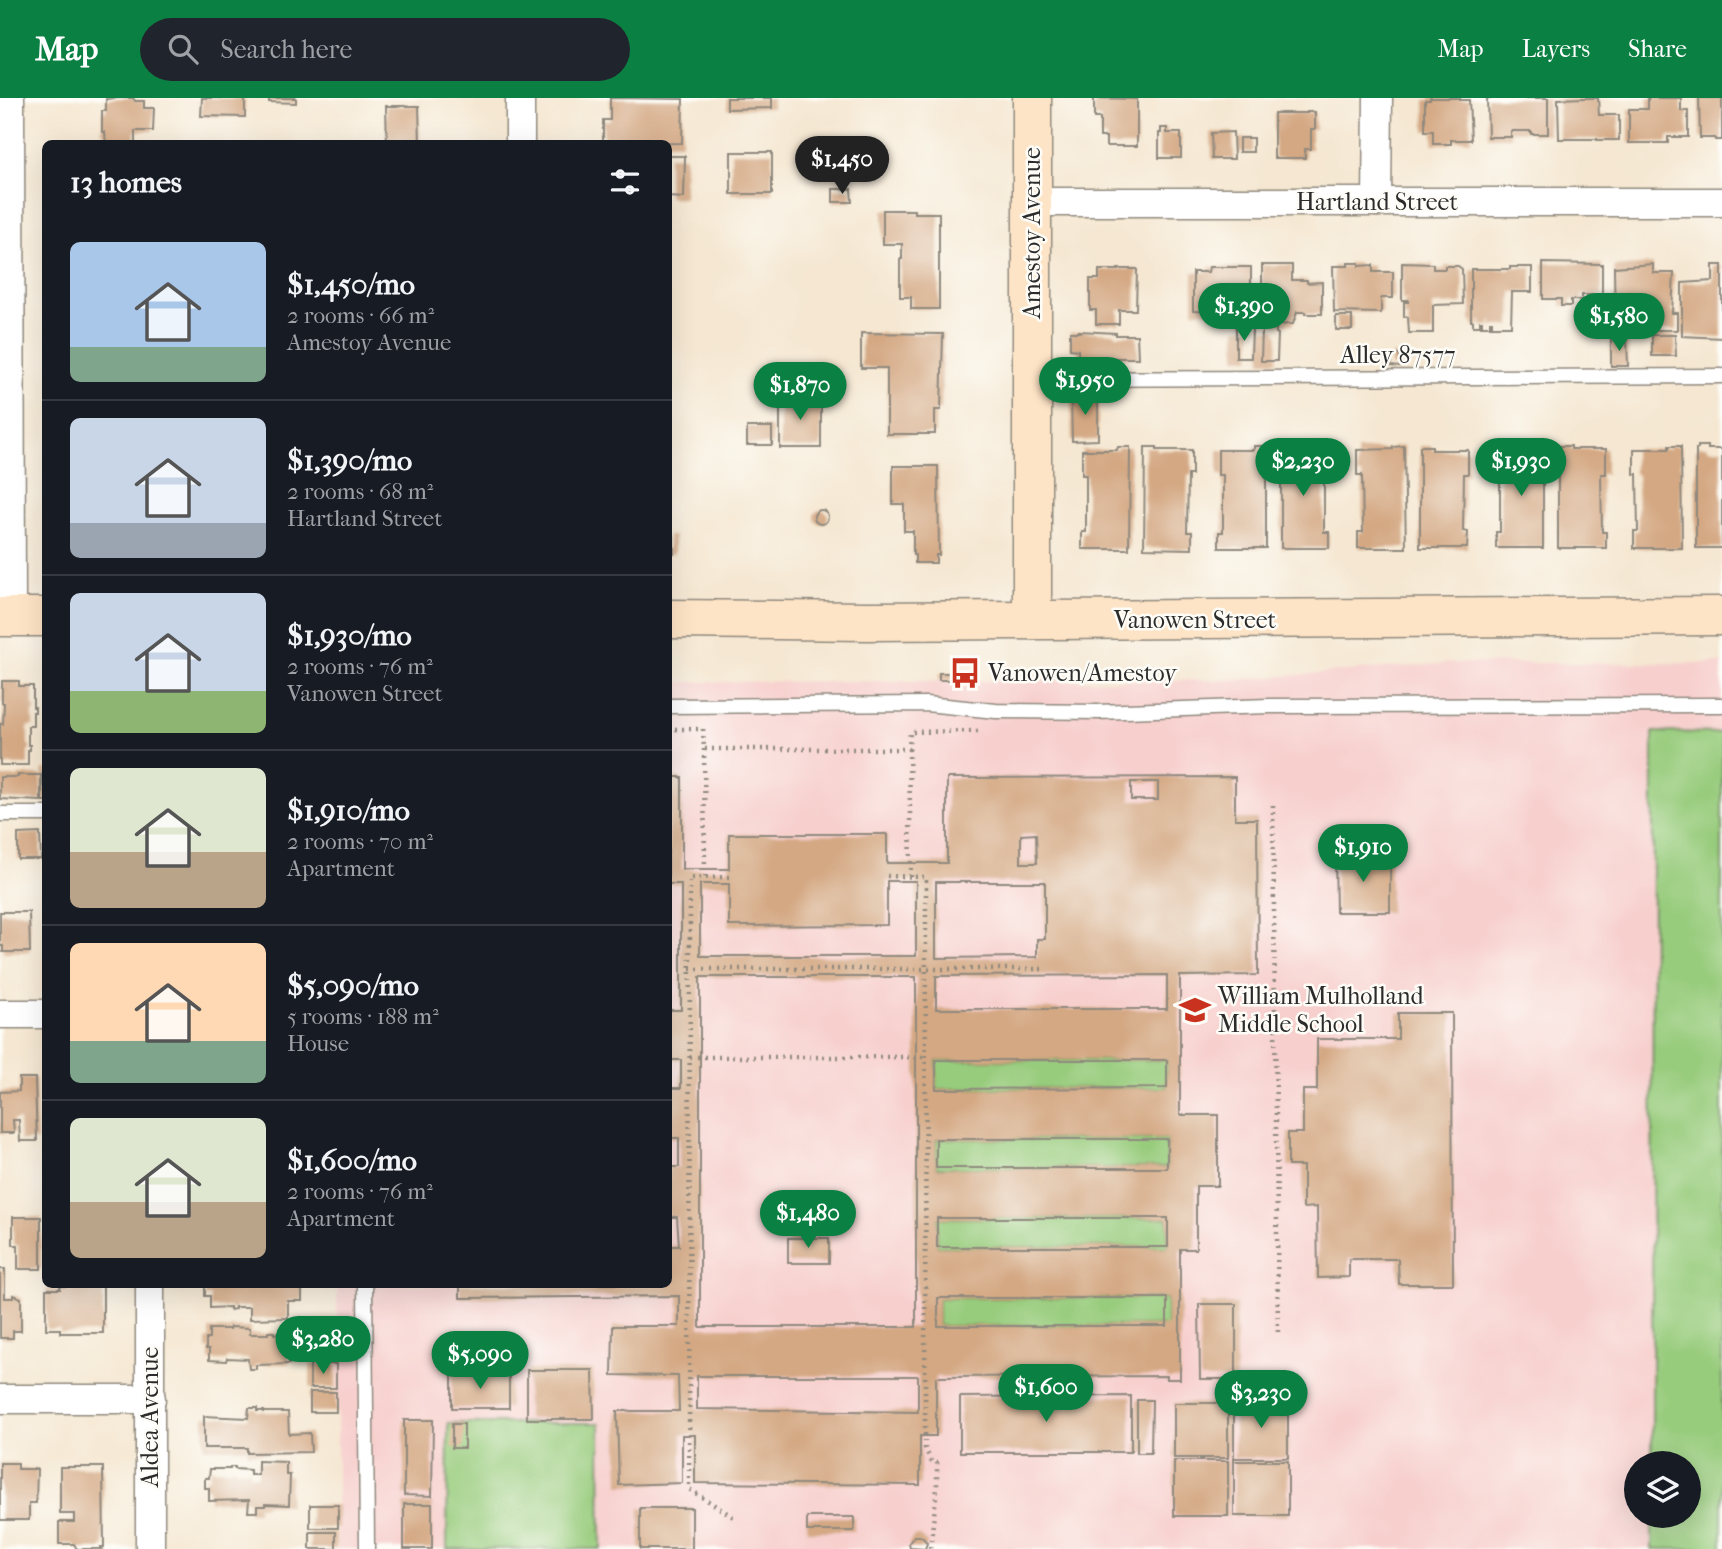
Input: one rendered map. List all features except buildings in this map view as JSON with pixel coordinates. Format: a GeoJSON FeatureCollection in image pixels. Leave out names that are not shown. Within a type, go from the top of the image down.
{"type":"FeatureCollection","features":[{"type":"Feature","properties":{"kind":"main road","name":"Amestoy Avenue"},"geometry":{"type":"LineString","coordinates":[[1032,98],[1032,620]]}},
{"type":"Feature","properties":{"kind":"main road","name":"Vanowen Street"},"geometry":{"type":"LineString","coordinates":[[672,619],[868,621],[1722,616]]}},
{"type":"Feature","properties":{"kind":"street"},"geometry":{"type":"LineString","coordinates":[[10,98],[19,617]]}},
{"type":"Feature","properties":{"kind":"street"},"geometry":{"type":"LineString","coordinates":[[520,98],[520,140]]}},
{"type":"Feature","properties":{"kind":"street"},"geometry":{"type":"LineString","coordinates":[[1377,202],[1378,98]]}},
{"type":"Feature","properties":{"kind":"street","name":"Hartland Street"},"geometry":{"type":"LineString","coordinates":[[1032,202],[1722,202]]}},
{"type":"Feature","properties":{"kind":"street"},"geometry":{"type":"LineString","coordinates":[[0,1014],[42,1014]]}},
{"type":"Feature","properties":{"kind":"street","name":"Aldea Avenue"},"geometry":{"type":"LineString","coordinates":[[150,1288],[150,1549]]}},
{"type":"Feature","properties":{"kind":"street"},"geometry":{"type":"LineString","coordinates":[[0,1399],[150,1399]]}},
{"type":"Feature","properties":{"kind":"lane","name":"Alley 87577"},"geometry":{"type":"LineString","coordinates":[[1032,379],[1722,376]]}},
{"type":"Feature","properties":{"kind":"lane"},"geometry":{"type":"LineString","coordinates":[[672,706],[926,704],[996,711],[1097,712],[1269,706],[1722,705]]}},
{"type":"Feature","properties":{"kind":"lane"},"geometry":{"type":"LineString","coordinates":[[0,814],[42,814]]}},
{"type":"Feature","properties":{"kind":"lane"},"geometry":{"type":"LineString","coordinates":[[365,1288],[367,1549]]}},
{"type":"Feature","properties":{"kind":"path"},"geometry":{"type":"LineString","coordinates":[[672,729],[703,729],[705,877]]}},
{"type":"Feature","properties":{"kind":"path"},"geometry":{"type":"LineString","coordinates":[[911,877],[911,732],[979,731]]}},
{"type":"Feature","properties":{"kind":"path"},"geometry":{"type":"LineString","coordinates":[[704,749],[909,749]]}},
{"type":"Feature","properties":{"kind":"path"},"geometry":{"type":"LineString","coordinates":[[1273,805],[1278,1337]]}},
{"type":"Feature","properties":{"kind":"path"},"geometry":{"type":"LineString","coordinates":[[887,876],[926,877],[925,1448],[931,1461],[937,1463],[937,1489],[930,1549]]}},
{"type":"Feature","properties":{"kind":"path"},"geometry":{"type":"LineString","coordinates":[[729,877],[690,877],[689,1489],[735,1518]]}},
{"type":"Feature","properties":{"kind":"path"},"geometry":{"type":"LineString","coordinates":[[690,969],[1043,969]]}},
{"type":"Feature","properties":{"kind":"path"},"geometry":{"type":"LineString","coordinates":[[690,1057],[926,1057]]}},
{"type":"Feature","properties":{"kind":"shaded area","name":"William Mulholland Middle School"},"geometry":{"type":"Polygon","coordinates":[[[1449,663],[1722,663],[1722,1549],[337,1549],[337,1288],[672,1288],[672,682],[1233,680],[1449,663]]]}},
{"type":"Feature","properties":{"kind":"green space"},"geometry":{"type":"Polygon","coordinates":[[[1653,732],[1722,733],[1722,1549],[1652,1549],[1652,1528],[1701,1528],[1701,1451],[1652,1451],[1653,732]]]}},
{"type":"Feature","properties":{"kind":"green space"},"geometry":{"type":"Polygon","coordinates":[[[936,1060],[1167,1060],[1167,1088],[936,1089],[936,1060]]]}},
{"type":"Feature","properties":{"kind":"green space"},"geometry":{"type":"Polygon","coordinates":[[[936,1139],[1167,1139],[1167,1168],[936,1168],[936,1139]]]}},
{"type":"Feature","properties":{"kind":"green space"},"geometry":{"type":"Polygon","coordinates":[[[937,1218],[1168,1218],[1168,1247],[937,1247],[937,1218]]]}},
{"type":"Feature","properties":{"kind":"green space"},"geometry":{"type":"Polygon","coordinates":[[[938,1298],[1167,1298],[1167,1326],[938,1326],[938,1298]]]}},
{"type":"Feature","properties":{"kind":"green space"},"geometry":{"type":"Polygon","coordinates":[[[448,1423],[600,1423],[601,1549],[447,1549],[448,1423]]]}},
{"type":"Feature","properties":{"kind":"place","name":"Vanowen/Amestoy"},"geometry":{"type":"Point","coordinates":[965,673]}},
{"type":"Feature","properties":{"kind":"place","name":"William Mulholland Middle School"},"geometry":{"type":"Point","coordinates":[1195,1010]}}]}
